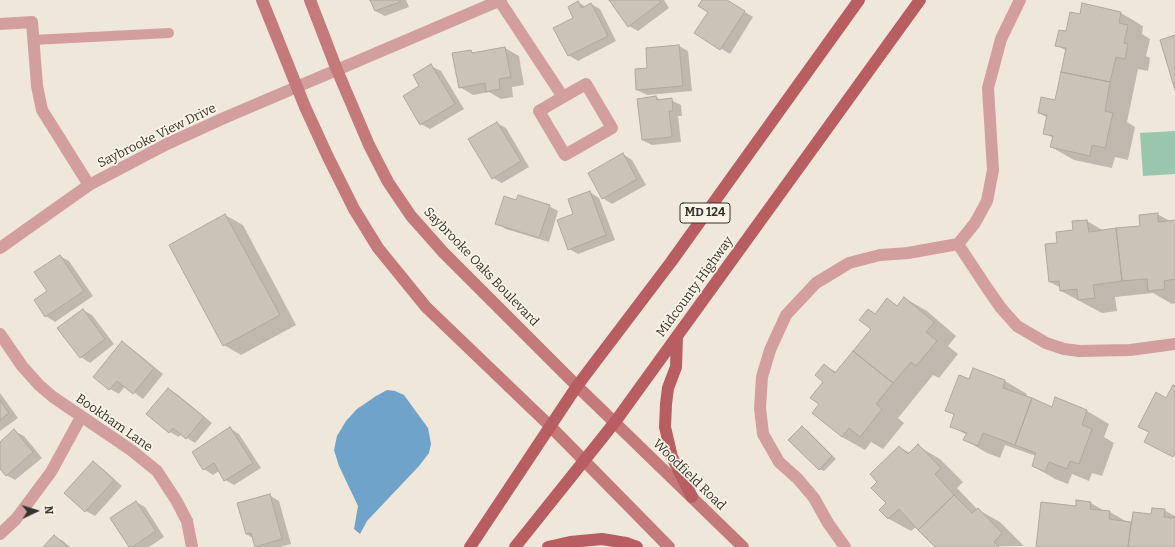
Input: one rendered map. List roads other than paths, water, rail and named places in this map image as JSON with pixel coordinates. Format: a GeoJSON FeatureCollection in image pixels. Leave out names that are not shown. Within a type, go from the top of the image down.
{"type":"FeatureCollection","features":[{"type":"Feature","properties":{"kind":"main road","name":"MD 124"},"geometry":{"type":"LineString","coordinates":[[550,426],[577,386],[671,262],[858,0]]}},
{"type":"Feature","properties":{"kind":"main road","name":"Midcounty Highway"},"geometry":{"type":"LineString","coordinates":[[516,547],[615,422],[920,0]]}},
{"type":"Feature","properties":{"kind":"main road"},"geometry":{"type":"LineString","coordinates":[[677,336],[676,367],[668,388],[665,427],[672,457],[692,497]]}},
{"type":"Feature","properties":{"kind":"main road"},"geometry":{"type":"LineString","coordinates":[[470,547],[550,426]]}},
{"type":"Feature","properties":{"kind":"main road"},"geometry":{"type":"LineString","coordinates":[[548,547],[570,542],[602,539],[626,543],[637,547]]}},
{"type":"Feature","properties":{"kind":"street"},"geometry":{"type":"LineString","coordinates":[[262,0],[297,87],[328,157],[354,209],[378,248],[426,307],[550,426],[669,547]]}},
{"type":"Feature","properties":{"kind":"street","name":"Saybrooke Oaks Boulevard"},"geometry":{"type":"LineString","coordinates":[[310,0],[337,70],[369,145],[388,182],[411,216],[443,252],[615,422]]}},
{"type":"Feature","properties":{"kind":"street"},"geometry":{"type":"LineString","coordinates":[[500,0],[563,97]]}},
{"type":"Feature","properties":{"kind":"street","name":"Saybrooke View Drive"},"geometry":{"type":"LineString","coordinates":[[0,248],[89,184],[167,144],[500,0]]}},
{"type":"Feature","properties":{"kind":"street"},"geometry":{"type":"LineString","coordinates":[[844,547],[814,498],[798,479],[779,462],[763,434],[760,408],[762,377],[770,350],[786,315],[816,283],[849,263],[880,255],[908,253],[958,244],[975,223],[987,201],[991,187],[993,170],[988,88],[1001,39],[1020,0]]}},
{"type":"Feature","properties":{"kind":"street"},"geometry":{"type":"LineString","coordinates":[[0,24],[32,22],[37,86],[42,110],[89,184]]}},
{"type":"Feature","properties":{"kind":"street"},"geometry":{"type":"LineString","coordinates":[[586,84],[612,128],[565,155],[539,111],[563,97],[586,84]]}},
{"type":"Feature","properties":{"kind":"street"},"geometry":{"type":"LineString","coordinates":[[958,244],[986,288],[1001,308],[1017,326],[1046,343],[1064,349],[1079,351],[1130,350],[1175,344]]}},
{"type":"Feature","properties":{"kind":"street","name":"Bookham Lane"},"geometry":{"type":"LineString","coordinates":[[0,334],[22,366],[39,385],[53,397],[131,450],[157,471],[187,520],[192,547]]}},
{"type":"Feature","properties":{"kind":"street"},"geometry":{"type":"LineString","coordinates":[[0,534],[16,519],[51,472],[81,416]]}},
{"type":"Feature","properties":{"kind":"street","name":"Woodfield Road"},"geometry":{"type":"LineString","coordinates":[[615,422],[743,547]]}},
{"type":"Feature","properties":{"kind":"lane"},"geometry":{"type":"LineString","coordinates":[[33,40],[169,32]]}},
{"type":"Feature","properties":{"kind":"water"},"geometry":{"type":"Polygon","coordinates":[[[387,390],[395,391],[404,395],[428,428],[431,444],[429,453],[419,466],[367,521],[360,534],[354,529],[358,506],[339,466],[334,450],[337,436],[346,421],[357,409],[387,390]]]}}]}
